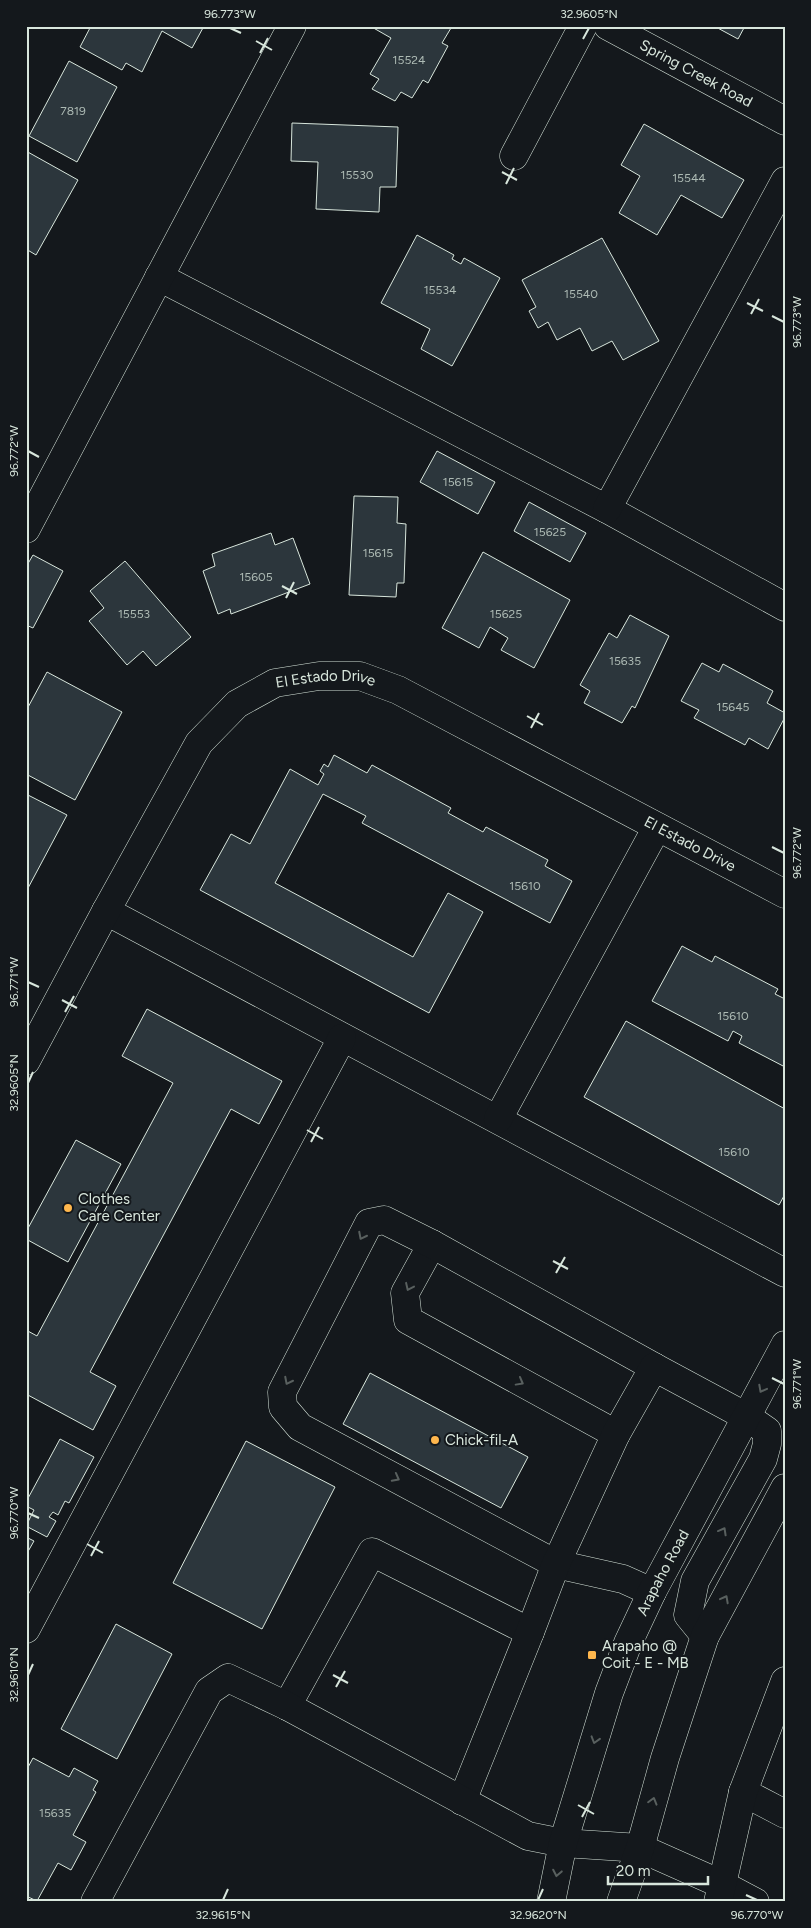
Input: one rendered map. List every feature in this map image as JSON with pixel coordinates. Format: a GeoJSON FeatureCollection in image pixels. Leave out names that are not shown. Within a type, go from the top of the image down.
{"type":"FeatureCollection","features":[{"type":"Feature","properties":{"kind":"main road"},"geometry":{"type":"LineString","coordinates":[[26,529],[292,26]]}},
{"type":"Feature","properties":{"kind":"main road"},"geometry":{"type":"LineString","coordinates":[[514,156],[583,26]]}},
{"type":"Feature","properties":{"kind":"main road","name":"Spring Creek Road"},"geometry":{"type":"LineString","coordinates":[[608,26],[785,120]]}},
{"type":"Feature","properties":{"kind":"main road"},"geometry":{"type":"LineString","coordinates":[[607,509],[785,181]]}},
{"type":"Feature","properties":{"kind":"main road"},"geometry":{"type":"LineString","coordinates":[[159,277],[607,509],[785,607]]}},
{"type":"Feature","properties":{"kind":"main road","name":"El Estado Drive"},"geometry":{"type":"LineString","coordinates":[[26,1061],[199,743],[237,704],[275,683],[319,676],[360,676],[398,690],[785,894]]}},
{"type":"Feature","properties":{"kind":"main road"},"geometry":{"type":"LineString","coordinates":[[498,1119],[657,827]]}},
{"type":"Feature","properties":{"kind":"main road"},"geometry":{"type":"LineString","coordinates":[[106,911],[785,1273]]}},
{"type":"Feature","properties":{"kind":"main road"},"geometry":{"type":"LineString","coordinates":[[26,1629],[342,1038]]}},
{"type":"Feature","properties":{"kind":"main road"},"geometry":{"type":"LineString","coordinates":[[652,1592],[623,1579],[556,1564],[300,1426],[283,1407],[282,1392],[369,1223],[384,1220],[432,1244],[747,1417],[767,1431],[767,1444],[763,1459],[695,1581],[688,1615],[705,1636]]}},
{"type":"Feature","properties":{"kind":"main road"},"geometry":{"type":"LineString","coordinates":[[432,1244],[405,1293],[408,1320],[616,1434]]}},
{"type":"Feature","properties":{"kind":"main road","name":"Arapaho Road"},"geometry":{"type":"LineString","coordinates":[[551,1902],[563,1843],[609,1693],[628,1643],[652,1592],[785,1345]]}},
{"type":"Feature","properties":{"kind":"main road"},"geometry":{"type":"LineString","coordinates":[[462,1801],[556,1564],[616,1434],[654,1367]]}},
{"type":"Feature","properties":{"kind":"main road"},"geometry":{"type":"LineString","coordinates":[[621,1902],[640,1848],[665,1758],[705,1636],[785,1488]]}},
{"type":"Feature","properties":{"kind":"main road"},"geometry":{"type":"LineString","coordinates":[[287,1706],[372,1552],[530,1632]]}},
{"type":"Feature","properties":{"kind":"main road"},"geometry":{"type":"LineString","coordinates":[[95,1902],[209,1691],[228,1678],[287,1706],[528,1836],[563,1843],[640,1848],[719,1893],[755,1902]]}},
{"type":"Feature","properties":{"kind":"main road"},"geometry":{"type":"LineString","coordinates":[[719,1893],[743,1792],[783,1691]]}},
{"type":"Feature","properties":{"kind":"main road"},"geometry":{"type":"LineString","coordinates":[[743,1792],[785,1814]]}},
{"type":"Feature","properties":{"kind":"building"},"geometry":{"type":"Polygon","coordinates":[[[91,26],[204,26],[192,48],[162,31],[142,72],[126,63],[122,70],[80,47],[91,26]]]}},
{"type":"Feature","properties":{"kind":"building"},"geometry":{"type":"Polygon","coordinates":[[[370,26],[448,26],[451,28],[442,43],[448,46],[428,83],[423,80],[412,98],[401,92],[395,101],[372,89],[379,79],[370,74],[391,38],[370,26]]]}},
{"type":"Feature","properties":{"kind":"building"},"geometry":{"type":"Polygon","coordinates":[[[714,26],[745,26],[738,39],[714,26]]]}},
{"type":"Feature","properties":{"kind":"building"},"geometry":{"type":"Polygon","coordinates":[[[69,61],[117,87],[77,162],[29,136],[69,61]]]}},
{"type":"Feature","properties":{"kind":"building"},"geometry":{"type":"Polygon","coordinates":[[[292,123],[398,127],[396,187],[380,187],[379,212],[316,209],[318,162],[291,161],[292,123]]]}},
{"type":"Feature","properties":{"kind":"building"},"geometry":{"type":"Polygon","coordinates":[[[644,124],[744,180],[722,218],[681,195],[657,235],[619,213],[640,176],[621,165],[644,124]]]}},
{"type":"Feature","properties":{"kind":"building"},"geometry":{"type":"Polygon","coordinates":[[[26,151],[78,180],[36,255],[26,249],[26,151]]]}},
{"type":"Feature","properties":{"kind":"building"},"geometry":{"type":"Polygon","coordinates":[[[417,235],[454,255],[452,259],[461,264],[464,258],[500,278],[452,366],[421,349],[430,329],[381,303],[417,235]]]}},
{"type":"Feature","properties":{"kind":"building"},"geometry":{"type":"Polygon","coordinates":[[[602,238],[659,341],[623,360],[612,341],[592,351],[580,328],[557,340],[548,322],[538,328],[529,311],[536,307],[522,280],[602,238]]]}},
{"type":"Feature","properties":{"kind":"building"},"geometry":{"type":"Polygon","coordinates":[[[437,451],[495,482],[478,514],[420,482],[437,451]]]}},
{"type":"Feature","properties":{"kind":"building"},"geometry":{"type":"Polygon","coordinates":[[[354,496],[398,497],[397,523],[406,524],[404,583],[397,583],[396,597],[349,595],[354,496]]]}},
{"type":"Feature","properties":{"kind":"building"},"geometry":{"type":"Polygon","coordinates":[[[529,502],[586,533],[570,562],[514,531],[529,502]]]}},
{"type":"Feature","properties":{"kind":"building"},"geometry":{"type":"Polygon","coordinates":[[[271,533],[275,545],[293,538],[310,584],[231,614],[230,609],[218,614],[203,571],[215,566],[212,554],[271,533]]]}},
{"type":"Feature","properties":{"kind":"building"},"geometry":{"type":"Polygon","coordinates":[[[483,552],[570,600],[534,668],[501,650],[508,638],[490,627],[479,648],[442,628],[483,552]]]}},
{"type":"Feature","properties":{"kind":"building"},"geometry":{"type":"Polygon","coordinates":[[[33,555],[63,571],[33,628],[26,625],[26,567],[33,555]]]}},
{"type":"Feature","properties":{"kind":"building"},"geometry":{"type":"Polygon","coordinates":[[[125,561],[191,637],[156,666],[143,651],[127,665],[89,621],[104,608],[90,591],[125,561]]]}},
{"type":"Feature","properties":{"kind":"building"},"geometry":{"type":"Polygon","coordinates":[[[630,615],[669,636],[635,708],[632,706],[622,723],[584,703],[590,691],[580,685],[609,633],[617,638],[630,615]]]}},
{"type":"Feature","properties":{"kind":"building"},"geometry":{"type":"Polygon","coordinates":[[[702,663],[719,672],[723,664],[773,691],[767,703],[785,713],[785,717],[768,749],[749,738],[745,745],[694,718],[699,710],[681,701],[702,663]]]}},
{"type":"Feature","properties":{"kind":"building"},"geometry":{"type":"Polygon","coordinates":[[[47,672],[122,712],[75,800],[26,774],[26,711],[47,672]]]}},
{"type":"Feature","properties":{"kind":"building"},"geometry":{"type":"Polygon","coordinates":[[[334,755],[367,773],[372,765],[451,808],[448,813],[483,832],[486,827],[548,860],[545,866],[572,881],[550,923],[362,823],[366,816],[323,794],[275,883],[413,957],[448,893],[483,912],[429,1013],[200,890],[231,834],[250,844],[290,769],[318,785],[324,774],[320,771],[324,764],[328,767],[334,755]]]}},
{"type":"Feature","properties":{"kind":"building"},"geometry":{"type":"Polygon","coordinates":[[[26,794],[67,815],[27,890],[26,890],[26,794]]]}},
{"type":"Feature","properties":{"kind":"building"},"geometry":{"type":"Polygon","coordinates":[[[682,946],[712,962],[715,956],[778,989],[775,994],[785,999],[785,1067],[739,1043],[742,1036],[733,1031],[728,1041],[652,1001],[682,946]]]}},
{"type":"Feature","properties":{"kind":"building"},"geometry":{"type":"Polygon","coordinates":[[[147,1009],[282,1081],[259,1124],[231,1109],[90,1372],[116,1386],[93,1430],[26,1394],[26,1330],[37,1336],[173,1083],[122,1056],[147,1009]]]}},
{"type":"Feature","properties":{"kind":"building"},"geometry":{"type":"Polygon","coordinates":[[[626,1021],[785,1109],[785,1194],[779,1205],[584,1097],[626,1021]]]}},
{"type":"Feature","properties":{"kind":"building","name":"Clothes Care Center"},"geometry":{"type":"Polygon","coordinates":[[[76,1140],[121,1164],[68,1262],[26,1239],[26,1232],[76,1140]]]}},
{"type":"Feature","properties":{"kind":"building","name":"Chick-fil-A"},"geometry":{"type":"Polygon","coordinates":[[[370,1373],[528,1457],[501,1508],[343,1424],[370,1373]]]}},
{"type":"Feature","properties":{"kind":"building"},"geometry":{"type":"Polygon","coordinates":[[[60,1439],[94,1457],[69,1503],[65,1501],[58,1515],[53,1512],[49,1517],[56,1521],[47,1537],[26,1526],[34,1510],[26,1506],[26,1502],[60,1439]]]}},
{"type":"Feature","properties":{"kind":"building"},"geometry":{"type":"Polygon","coordinates":[[[246,1441],[335,1487],[262,1629],[173,1583],[246,1441]]]}},
{"type":"Feature","properties":{"kind":"building"},"geometry":{"type":"Polygon","coordinates":[[[26,1537],[34,1541],[26,1555],[26,1537]]]}},
{"type":"Feature","properties":{"kind":"building"},"geometry":{"type":"Polygon","coordinates":[[[116,1624],[172,1654],[117,1759],[61,1729],[116,1624]]]}},
{"type":"Feature","properties":{"kind":"building"},"geometry":{"type":"Polygon","coordinates":[[[33,1758],[69,1777],[74,1768],[98,1781],[93,1790],[96,1792],[73,1835],[86,1842],[71,1870],[58,1863],[37,1901],[26,1896],[26,1771],[33,1758]]]}},
{"type":"Feature","properties":{"kind":"place","name":"Clothes Care Center"},"geometry":{"type":"Point","coordinates":[68,1208]}},
{"type":"Feature","properties":{"kind":"place","name":"Chick-fil-A"},"geometry":{"type":"Point","coordinates":[435,1440]}},
{"type":"Feature","properties":{"kind":"place","name":"Arapaho @ Coit - E - MB"},"geometry":{"type":"Point","coordinates":[592,1655]}}]}
